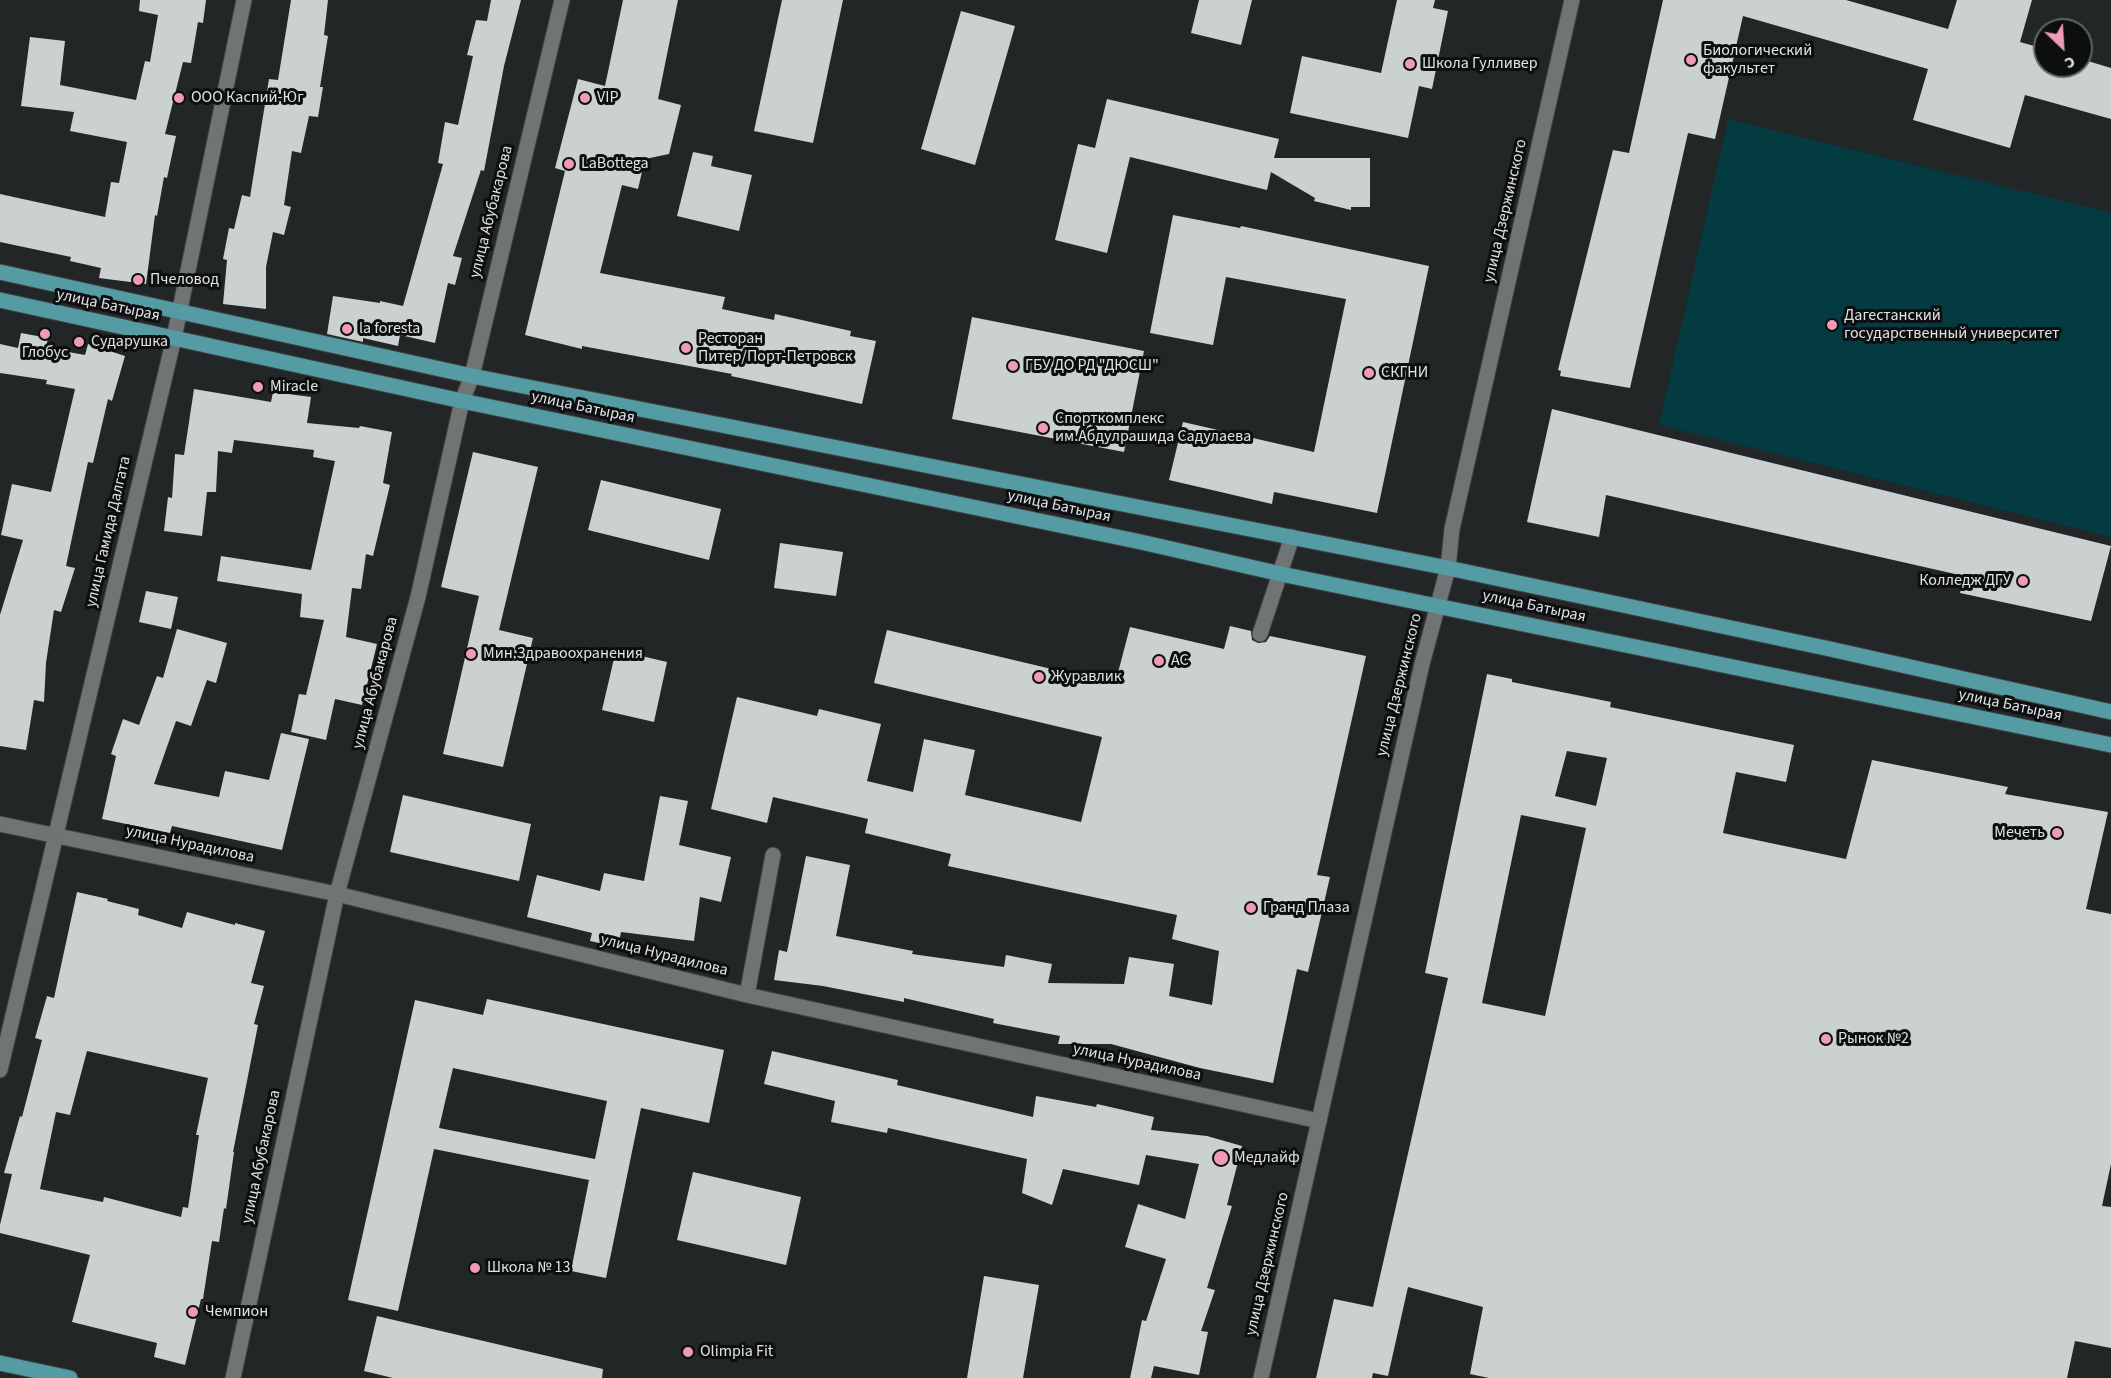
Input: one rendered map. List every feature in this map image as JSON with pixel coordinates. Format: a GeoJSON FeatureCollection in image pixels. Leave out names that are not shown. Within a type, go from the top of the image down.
{"type":"FeatureCollection","features":[{"type":"Feature","properties":{"kind":"main road","name":"улица Батырая"},"geometry":{"type":"LineString","coordinates":[[0,272],[472,376],[1448,568],[1830,649],[2111,712]]}},
{"type":"Feature","properties":{"kind":"main road","name":"улица Батырая"},"geometry":{"type":"LineString","coordinates":[[0,300],[462,401],[1118,537],[1281,574],[2111,745]]}},
{"type":"Feature","properties":{"kind":"main road"},"geometry":{"type":"LineString","coordinates":[[0,1362],[70,1378]]}},
{"type":"Feature","properties":{"kind":"street","name":"улица Гамида Далгата"},"geometry":{"type":"LineString","coordinates":[[0,1070],[174,339],[178,310],[244,0]]}},
{"type":"Feature","properties":{"kind":"street","name":"улица Абубакарова"},"geometry":{"type":"LineString","coordinates":[[233,1378],[337,894],[418,597],[462,401],[472,376],[562,0]]}},
{"type":"Feature","properties":{"kind":"street","name":"улица Дзержинского"},"geometry":{"type":"LineString","coordinates":[[1261,1378],[1422,664],[1448,568],[1452,529],[1572,0]]}},
{"type":"Feature","properties":{"kind":"street"},"geometry":{"type":"LineString","coordinates":[[1260,633],[1292,537]]}},
{"type":"Feature","properties":{"kind":"street","name":"улица Нурадилова"},"geometry":{"type":"LineString","coordinates":[[0,824],[337,894],[747,995],[1319,1121]]}},
{"type":"Feature","properties":{"kind":"street"},"geometry":{"type":"LineString","coordinates":[[747,995],[773,855]]}},
{"type":"Feature","properties":{"kind":"shaded area"},"geometry":{"type":"Polygon","coordinates":[[[1728,119],[2111,213],[2111,537],[1659,425],[1728,119]]]}},
{"type":"Feature","properties":{"kind":"building"},"geometry":{"type":"Polygon","coordinates":[[[140,0],[206,0],[203,23],[198,22],[191,63],[183,62],[165,134],[176,136],[167,178],[164,177],[157,216],[155,215],[146,284],[99,278],[101,268],[70,261],[71,257],[0,242],[0,194],[105,217],[111,182],[119,183],[127,142],[70,131],[74,112],[21,106],[30,37],[65,41],[60,85],[136,100],[145,61],[150,62],[158,15],[139,11],[140,0]]]}},
{"type":"Feature","properties":{"kind":"building"},"geometry":{"type":"Polygon","coordinates":[[[291,0],[328,0],[324,35],[328,36],[318,117],[309,116],[301,153],[292,151],[284,205],[291,207],[284,235],[273,232],[266,267],[266,309],[223,304],[227,260],[223,259],[229,228],[234,229],[242,195],[250,197],[269,79],[278,80],[291,0]]]}},
{"type":"Feature","properties":{"kind":"building"},"geometry":{"type":"Polygon","coordinates":[[[491,0],[521,0],[504,66],[484,171],[481,170],[453,256],[462,258],[455,285],[448,283],[435,343],[400,335],[398,346],[363,338],[363,342],[327,334],[333,296],[403,306],[443,164],[438,163],[445,122],[458,125],[473,56],[467,55],[476,20],[487,21],[491,0]]]}},
{"type":"Feature","properties":{"kind":"building"},"geometry":{"type":"Polygon","coordinates":[[[623,0],[678,0],[658,99],[681,105],[669,154],[645,159],[638,189],[622,185],[600,273],[725,297],[722,309],[774,320],[775,314],[851,331],[850,336],[876,341],[862,404],[731,376],[732,374],[582,346],[582,349],[525,335],[565,171],[555,168],[578,79],[605,86],[623,0]]]}},
{"type":"Feature","properties":{"kind":"building"},"geometry":{"type":"Polygon","coordinates":[[[782,0],[843,0],[813,143],[754,131],[782,0]]]}},
{"type":"Feature","properties":{"kind":"building"},"geometry":{"type":"Polygon","coordinates":[[[1199,0],[1252,0],[1241,45],[1191,33],[1199,0]]]}},
{"type":"Feature","properties":{"kind":"building","name":"Школа Гулливер"},"geometry":{"type":"Polygon","coordinates":[[[1397,0],[1435,0],[1433,8],[1448,11],[1432,89],[1419,86],[1408,138],[1290,113],[1302,56],[1381,73],[1397,0]]]}},
{"type":"Feature","properties":{"kind":"building"},"geometry":{"type":"Polygon","coordinates":[[[1663,0],[1846,0],[1948,29],[1957,0],[2032,0],[2020,42],[2033,46],[2033,78],[2093,78],[2093,63],[2111,68],[2111,119],[2025,95],[2010,148],[1913,120],[1928,69],[1743,16],[1715,139],[1688,133],[1630,388],[1560,376],[1561,371],[1558,370],[1613,150],[1629,153],[1663,0]]]}},
{"type":"Feature","properties":{"kind":"building"},"geometry":{"type":"Polygon","coordinates":[[[961,11],[1015,26],[975,165],[921,149],[961,11]]]}},
{"type":"Feature","properties":{"kind":"building"},"geometry":{"type":"Polygon","coordinates":[[[1107,99],[1279,139],[1274,158],[1370,158],[1370,207],[1351,207],[1351,210],[1314,201],[1315,198],[1271,172],[1267,190],[1130,157],[1107,253],[1055,240],[1078,144],[1095,148],[1107,99]]]}},
{"type":"Feature","properties":{"kind":"building"},"geometry":{"type":"Polygon","coordinates":[[[693,152],[713,156],[711,166],[752,175],[739,231],[677,216],[693,152]]]}},
{"type":"Feature","properties":{"kind":"building","name":"СКГНИ"},"geometry":{"type":"Polygon","coordinates":[[[1173,215],[1240,228],[1241,226],[1429,266],[1377,513],[1274,492],[1272,504],[1169,480],[1183,422],[1314,452],[1346,299],[1226,277],[1213,345],[1150,333],[1173,215]]]}},
{"type":"Feature","properties":{"kind":"building"},"geometry":{"type":"Polygon","coordinates":[[[972,317],[1144,351],[1124,452],[952,419],[972,317]]]}},
{"type":"Feature","properties":{"kind":"building"},"geometry":{"type":"Polygon","coordinates":[[[21,333],[48,338],[46,348],[85,355],[88,344],[125,356],[112,401],[108,399],[93,463],[88,462],[66,566],[75,568],[61,612],[54,610],[46,663],[44,702],[34,700],[26,750],[0,746],[0,615],[23,540],[1,535],[12,484],[51,492],[75,389],[46,384],[47,380],[0,373],[0,344],[18,348],[21,333]]]}},
{"type":"Feature","properties":{"kind":"building"},"geometry":{"type":"Polygon","coordinates":[[[194,389],[271,402],[273,392],[311,397],[307,423],[359,428],[360,426],[392,432],[383,483],[390,485],[373,556],[366,554],[361,589],[352,588],[346,637],[377,644],[362,705],[335,699],[326,740],[291,732],[299,694],[306,695],[324,620],[300,617],[302,594],[217,581],[221,556],[311,570],[335,461],[313,457],[314,450],[234,440],[232,453],[218,451],[216,492],[207,492],[202,536],[164,531],[168,497],[172,498],[175,454],[184,455],[194,389]]]}},
{"type":"Feature","properties":{"kind":"building"},"geometry":{"type":"Polygon","coordinates":[[[1552,409],[2111,546],[2091,621],[1960,593],[1964,576],[1606,495],[1599,537],[1527,522],[1552,409]]]}},
{"type":"Feature","properties":{"kind":"building"},"geometry":{"type":"Polygon","coordinates":[[[473,452],[538,467],[499,630],[533,638],[503,767],[443,754],[479,596],[441,587],[473,452]]]}},
{"type":"Feature","properties":{"kind":"building"},"geometry":{"type":"Polygon","coordinates":[[[601,480],[721,509],[709,560],[588,530],[601,480]]]}},
{"type":"Feature","properties":{"kind":"building"},"geometry":{"type":"Polygon","coordinates":[[[780,543],[843,552],[836,596],[774,588],[780,543]]]}},
{"type":"Feature","properties":{"kind":"building"},"geometry":{"type":"Polygon","coordinates":[[[146,591],[178,597],[171,629],[139,622],[146,591]]]}},
{"type":"Feature","properties":{"kind":"building"},"geometry":{"type":"Polygon","coordinates":[[[1230,626],[1251,631],[1252,640],[1258,643],[1266,642],[1270,636],[1366,656],[1317,875],[1330,877],[1308,972],[1297,969],[1273,1083],[1200,1068],[1111,1044],[1058,1044],[1060,1036],[993,1023],[994,1019],[904,998],[904,1002],[823,986],[774,980],[779,950],[787,952],[806,856],[850,865],[836,936],[913,951],[912,954],[1004,967],[1006,955],[1052,964],[1048,983],[1124,984],[1129,957],[1174,964],[1169,996],[1212,1005],[1219,951],[1172,939],[1177,915],[948,866],[951,854],[865,833],[868,819],[773,797],[767,823],[711,809],[737,697],[817,716],[819,709],[881,724],[867,781],[913,792],[924,739],[975,750],[965,795],[1081,822],[1102,737],[874,683],[887,630],[1115,684],[1130,627],[1224,649],[1230,626]]]}},
{"type":"Feature","properties":{"kind":"building"},"geometry":{"type":"Polygon","coordinates":[[[177,629],[227,643],[216,683],[207,680],[191,726],[176,721],[154,784],[219,797],[225,771],[269,780],[281,733],[309,739],[282,850],[172,826],[170,833],[102,819],[116,756],[111,754],[123,719],[139,725],[157,676],[163,678],[177,629]]]}},
{"type":"Feature","properties":{"kind":"building"},"geometry":{"type":"Polygon","coordinates":[[[616,650],[667,662],[654,722],[602,710],[616,650]]]}},
{"type":"Feature","properties":{"kind":"building","name":"Рынок №2"},"geometry":{"type":"Polygon","coordinates":[[[1487,674],[1512,679],[1512,682],[1611,702],[1610,707],[1794,745],[1786,782],[1736,772],[1723,833],[1846,859],[1872,760],[2008,787],[2005,794],[2108,812],[2086,909],[2111,914],[2111,1164],[2102,1206],[2111,1207],[2111,1348],[2075,1341],[2067,1378],[1489,1378],[1470,1374],[1483,1307],[1408,1287],[1388,1376],[1373,1373],[1372,1378],[1316,1378],[1334,1299],[1373,1307],[1448,978],[1425,973],[1487,674]],[[1567,751],[1555,796],[1596,806],[1607,758],[1567,751]],[[1521,815],[1482,1003],[1545,1016],[1586,828],[1521,815]]]}},
{"type":"Feature","properties":{"kind":"building"},"geometry":{"type":"Polygon","coordinates":[[[403,795],[531,824],[519,881],[390,852],[403,795]]]}},
{"type":"Feature","properties":{"kind":"building"},"geometry":{"type":"Polygon","coordinates":[[[660,796],[688,801],[679,845],[731,857],[721,902],[700,897],[694,941],[621,932],[618,947],[590,941],[592,933],[527,917],[537,875],[600,891],[604,873],[644,881],[660,796]]]}},
{"type":"Feature","properties":{"kind":"building"},"geometry":{"type":"Polygon","coordinates":[[[77,892],[139,909],[138,915],[182,928],[187,912],[265,931],[251,983],[264,986],[254,1024],[258,1025],[233,1152],[226,1209],[224,1208],[219,1242],[212,1241],[203,1299],[201,1299],[185,1365],[154,1357],[157,1343],[72,1322],[90,1255],[0,1233],[12,1174],[4,1173],[20,1116],[22,1117],[42,1040],[35,1038],[47,996],[54,998],[77,892]],[[87,1051],[70,1115],[56,1112],[40,1189],[103,1202],[104,1197],[181,1217],[183,1207],[188,1208],[199,1135],[196,1135],[208,1078],[87,1051]]]}},
{"type":"Feature","properties":{"kind":"building"},"geometry":{"type":"Polygon","coordinates":[[[487,999],[724,1050],[709,1123],[641,1108],[606,1278],[571,1271],[589,1180],[434,1149],[398,1311],[348,1300],[415,1000],[483,1015],[487,999]],[[453,1068],[439,1128],[595,1159],[607,1101],[453,1068]]]}},
{"type":"Feature","properties":{"kind":"building"},"geometry":{"type":"Polygon","coordinates":[[[772,1051],[898,1080],[897,1085],[1033,1117],[1036,1096],[1096,1107],[1097,1104],[1154,1117],[1151,1130],[1207,1136],[1242,1146],[1227,1205],[1232,1206],[1207,1288],[1215,1290],[1201,1331],[1208,1332],[1199,1375],[1154,1366],[1151,1378],[1130,1378],[1142,1320],[1146,1321],[1166,1259],[1125,1247],[1138,1204],[1185,1219],[1199,1164],[1146,1155],[1139,1185],[1063,1169],[1052,1205],[1022,1193],[1027,1159],[888,1128],[887,1133],[831,1122],[835,1101],[764,1084],[772,1051]]]}},
{"type":"Feature","properties":{"kind":"building"},"geometry":{"type":"Polygon","coordinates":[[[693,1172],[801,1197],[786,1265],[677,1240],[693,1172]]]}},
{"type":"Feature","properties":{"kind":"building"},"geometry":{"type":"Polygon","coordinates":[[[984,1276],[1039,1285],[1023,1378],[967,1378],[984,1276]]]}},
{"type":"Feature","properties":{"kind":"building"},"geometry":{"type":"Polygon","coordinates":[[[377,1316],[603,1369],[602,1378],[393,1378],[364,1371],[377,1316]]]}},
{"type":"Feature","properties":{"kind":"place","name":"Биологический факультет"},"geometry":{"type":"Point","coordinates":[1691,60]}},
{"type":"Feature","properties":{"kind":"place","name":"Школа Гулливер"},"geometry":{"type":"Point","coordinates":[1410,64]}},
{"type":"Feature","properties":{"kind":"place","name":"ООО Каспий-Юг"},"geometry":{"type":"Point","coordinates":[179,98]}},
{"type":"Feature","properties":{"kind":"place","name":"VIP"},"geometry":{"type":"Point","coordinates":[585,98]}},
{"type":"Feature","properties":{"kind":"place","name":"LaBottega"},"geometry":{"type":"Point","coordinates":[569,164]}},
{"type":"Feature","properties":{"kind":"place","name":"Пчеловод"},"geometry":{"type":"Point","coordinates":[138,280]}},
{"type":"Feature","properties":{"kind":"place","name":"Дагестанский государственный университет"},"geometry":{"type":"Point","coordinates":[1832,325]}},
{"type":"Feature","properties":{"kind":"place","name":"la foresta"},"geometry":{"type":"Point","coordinates":[347,329]}},
{"type":"Feature","properties":{"kind":"place","name":"Глобус"},"geometry":{"type":"Point","coordinates":[45,334]}},
{"type":"Feature","properties":{"kind":"place","name":"Сударушка"},"geometry":{"type":"Point","coordinates":[79,342]}},
{"type":"Feature","properties":{"kind":"place","name":"Ресторан Питер/Порт-Петровск"},"geometry":{"type":"Point","coordinates":[686,348]}},
{"type":"Feature","properties":{"kind":"place","name":"ГБУ ДО РД \"ДЮСШ\""},"geometry":{"type":"Point","coordinates":[1013,366]}},
{"type":"Feature","properties":{"kind":"place","name":"СКГНИ"},"geometry":{"type":"Point","coordinates":[1369,373]}},
{"type":"Feature","properties":{"kind":"place","name":"Miracle"},"geometry":{"type":"Point","coordinates":[258,387]}},
{"type":"Feature","properties":{"kind":"place","name":"Спорткомплекс им.Абдулрашида Садулаева"},"geometry":{"type":"Point","coordinates":[1043,428]}},
{"type":"Feature","properties":{"kind":"place","name":"Колледж ДГУ"},"geometry":{"type":"Point","coordinates":[2023,581]}},
{"type":"Feature","properties":{"kind":"place","name":"Мин.Здравоохранения"},"geometry":{"type":"Point","coordinates":[471,654]}},
{"type":"Feature","properties":{"kind":"place","name":"АС"},"geometry":{"type":"Point","coordinates":[1159,661]}},
{"type":"Feature","properties":{"kind":"place","name":"Журавлик"},"geometry":{"type":"Point","coordinates":[1039,677]}},
{"type":"Feature","properties":{"kind":"place","name":"Мечеть"},"geometry":{"type":"Point","coordinates":[2057,833]}},
{"type":"Feature","properties":{"kind":"place","name":"Гранд Плаза"},"geometry":{"type":"Point","coordinates":[1251,908]}},
{"type":"Feature","properties":{"kind":"place","name":"Рынок №2"},"geometry":{"type":"Point","coordinates":[1826,1039]}},
{"type":"Feature","properties":{"kind":"place","name":"Медлайф"},"geometry":{"type":"Point","coordinates":[1221,1158]}},
{"type":"Feature","properties":{"kind":"place","name":"Школа № 13"},"geometry":{"type":"Point","coordinates":[475,1268]}},
{"type":"Feature","properties":{"kind":"place","name":"Чемпион"},"geometry":{"type":"Point","coordinates":[193,1312]}},
{"type":"Feature","properties":{"kind":"place","name":"Olimpia Fit"},"geometry":{"type":"Point","coordinates":[688,1352]}}]}
